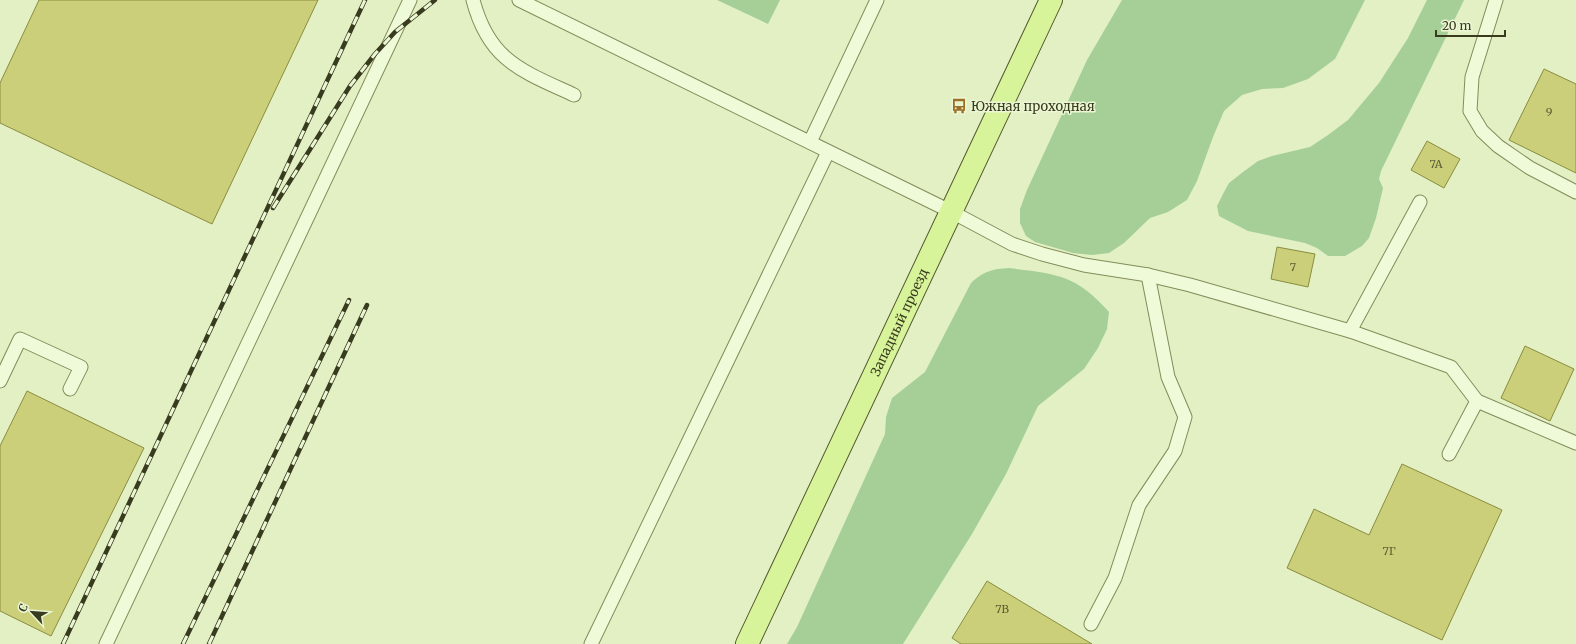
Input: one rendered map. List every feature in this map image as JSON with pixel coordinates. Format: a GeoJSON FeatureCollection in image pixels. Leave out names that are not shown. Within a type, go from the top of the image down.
{"type":"FeatureCollection","features":[{"type":"Feature","properties":{"kind":"main road","name":"Западный проезд"},"geometry":{"type":"LineString","coordinates":[[747,644],[1051,0]]}},
{"type":"Feature","properties":{"kind":"lane"},"geometry":{"type":"LineString","coordinates":[[106,644],[410,0]]}},
{"type":"Feature","properties":{"kind":"lane"},"geometry":{"type":"LineString","coordinates":[[473,0],[477,16],[498,52],[528,74],[574,95]]}},
{"type":"Feature","properties":{"kind":"lane"},"geometry":{"type":"LineString","coordinates":[[519,0],[952,212],[1012,244],[1042,254],[1084,264],[1148,275],[1198,287],[1350,331],[1451,367],[1477,401],[1576,443]]}},
{"type":"Feature","properties":{"kind":"lane"},"geometry":{"type":"LineString","coordinates":[[810,142],[877,0]]}},
{"type":"Feature","properties":{"kind":"lane"},"geometry":{"type":"LineString","coordinates":[[1496,0],[1472,77],[1470,111],[1482,131],[1498,146],[1530,168],[1576,192]]}},
{"type":"Feature","properties":{"kind":"lane"},"geometry":{"type":"LineString","coordinates":[[591,644],[828,152]]}},
{"type":"Feature","properties":{"kind":"lane"},"geometry":{"type":"LineString","coordinates":[[1350,331],[1420,202]]}},
{"type":"Feature","properties":{"kind":"lane"},"geometry":{"type":"LineString","coordinates":[[1091,624],[1115,578],[1139,505],[1176,451],[1186,416],[1168,377],[1148,275]]}},
{"type":"Feature","properties":{"kind":"lane"},"geometry":{"type":"LineString","coordinates":[[0,381],[20,339],[81,367],[70,389]]}},
{"type":"Feature","properties":{"kind":"lane"},"geometry":{"type":"LineString","coordinates":[[1449,454],[1477,401]]}},
{"type":"Feature","properties":{"kind":"green space"},"geometry":{"type":"Polygon","coordinates":[[[717,0],[780,0],[768,24],[717,0]]]}},
{"type":"Feature","properties":{"kind":"green space"},"geometry":{"type":"Polygon","coordinates":[[[1122,0],[1365,0],[1335,59],[1308,79],[1283,88],[1262,89],[1242,95],[1224,111],[1197,181],[1187,200],[1168,212],[1150,218],[1124,243],[1109,253],[1092,255],[1073,253],[1035,242],[1026,236],[1020,223],[1020,209],[1027,190],[1087,60],[1122,0]]]}},
{"type":"Feature","properties":{"kind":"green space"},"geometry":{"type":"Polygon","coordinates":[[[1427,0],[1464,0],[1381,171],[1379,179],[1383,188],[1376,218],[1369,238],[1362,246],[1345,256],[1328,256],[1317,248],[1305,243],[1248,231],[1219,216],[1217,206],[1224,192],[1229,183],[1243,172],[1258,161],[1310,147],[1348,120],[1379,83],[1408,38],[1427,0]]]}},
{"type":"Feature","properties":{"kind":"green space"},"geometry":{"type":"Polygon","coordinates":[[[1009,268],[1040,272],[1064,278],[1086,290],[1097,299],[1109,312],[1107,329],[1098,348],[1084,369],[1038,406],[1006,474],[972,534],[903,644],[787,644],[797,627],[885,434],[886,417],[892,398],[925,372],[971,283],[988,271],[1009,268]]]}},
{"type":"Feature","properties":{"kind":"building"},"geometry":{"type":"Polygon","coordinates":[[[39,0],[318,0],[212,224],[0,123],[0,83],[39,0]]]}},
{"type":"Feature","properties":{"kind":"building"},"geometry":{"type":"Polygon","coordinates":[[[1544,69],[1576,84],[1576,173],[1509,140],[1544,69]]]}},
{"type":"Feature","properties":{"kind":"building"},"geometry":{"type":"Polygon","coordinates":[[[1427,141],[1460,159],[1444,188],[1411,170],[1427,141]]]}},
{"type":"Feature","properties":{"kind":"building"},"geometry":{"type":"Polygon","coordinates":[[[1277,247],[1315,254],[1308,287],[1271,279],[1277,247]]]}},
{"type":"Feature","properties":{"kind":"building"},"geometry":{"type":"Polygon","coordinates":[[[1525,346],[1574,369],[1550,421],[1501,398],[1525,346]]]}},
{"type":"Feature","properties":{"kind":"building"},"geometry":{"type":"Polygon","coordinates":[[[27,391],[144,448],[51,636],[0,611],[0,446],[27,391]]]}},
{"type":"Feature","properties":{"kind":"building"},"geometry":{"type":"Polygon","coordinates":[[[1402,464],[1502,510],[1442,640],[1287,568],[1314,509],[1369,535],[1402,464]]]}},
{"type":"Feature","properties":{"kind":"building"},"geometry":{"type":"Polygon","coordinates":[[[987,581],[1092,644],[961,644],[952,638],[987,581]]]}},
{"type":"Feature","properties":{"kind":"railway"},"geometry":{"type":"LineString","coordinates":[[63,644],[365,0]]}},
{"type":"Feature","properties":{"kind":"railway"},"geometry":{"type":"LineString","coordinates":[[273,208],[350,86],[375,54],[395,32],[435,0]]}},
{"type":"Feature","properties":{"kind":"railway"},"geometry":{"type":"LineString","coordinates":[[183,644],[349,300]]}},
{"type":"Feature","properties":{"kind":"railway"},"geometry":{"type":"LineString","coordinates":[[209,644],[367,305]]}},
{"type":"Feature","properties":{"kind":"place","name":"Южная проходная"},"geometry":{"type":"Point","coordinates":[959,106]}}]}
